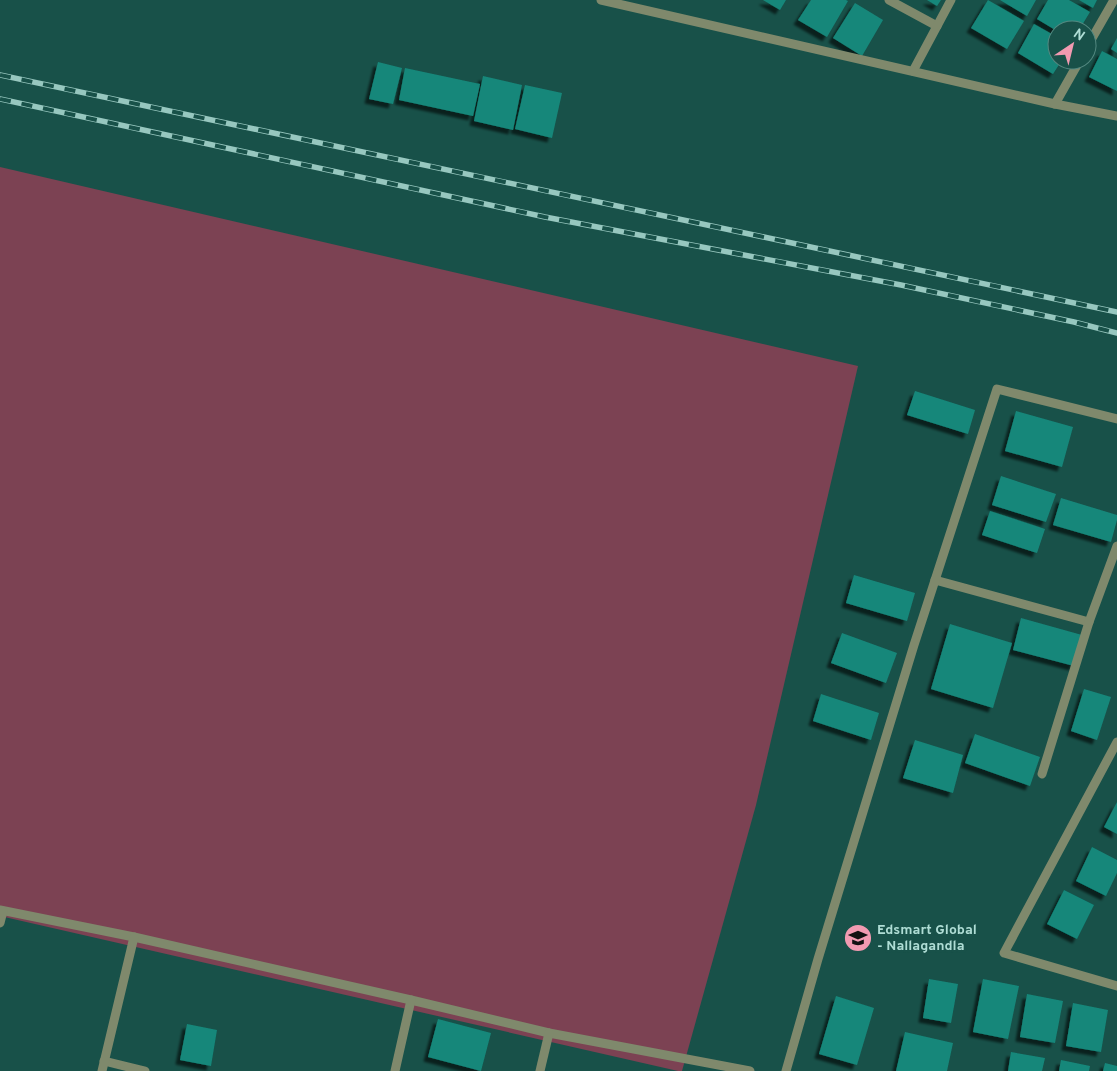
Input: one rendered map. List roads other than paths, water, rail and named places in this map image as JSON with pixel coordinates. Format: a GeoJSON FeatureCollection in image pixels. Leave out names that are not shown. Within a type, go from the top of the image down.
{"type":"FeatureCollection","features":[{"type":"Feature","properties":{"kind":"street"},"geometry":{"type":"LineString","coordinates":[[601,0],[1055,104],[1117,116]]}},
{"type":"Feature","properties":{"kind":"street"},"geometry":{"type":"LineString","coordinates":[[888,0],[937,26]]}},
{"type":"Feature","properties":{"kind":"street"},"geometry":{"type":"LineString","coordinates":[[913,71],[952,0]]}},
{"type":"Feature","properties":{"kind":"street"},"geometry":{"type":"LineString","coordinates":[[1097,30],[1114,0]]}},
{"type":"Feature","properties":{"kind":"street"},"geometry":{"type":"LineString","coordinates":[[1055,104],[1074,70]]}},
{"type":"Feature","properties":{"kind":"street"},"geometry":{"type":"LineString","coordinates":[[786,1071],[824,940],[935,580],[997,389],[1117,419]]}},
{"type":"Feature","properties":{"kind":"street"},"geometry":{"type":"LineString","coordinates":[[1042,774],[1089,622],[1117,546]]}},
{"type":"Feature","properties":{"kind":"street"},"geometry":{"type":"LineString","coordinates":[[935,580],[1089,622]]}},
{"type":"Feature","properties":{"kind":"street"},"geometry":{"type":"LineString","coordinates":[[1117,742],[1004,953],[1117,986]]}},
{"type":"Feature","properties":{"kind":"street"},"geometry":{"type":"LineString","coordinates":[[0,923],[1,911],[134,937],[549,1033],[750,1071]]}},
{"type":"Feature","properties":{"kind":"street"},"geometry":{"type":"LineString","coordinates":[[102,1071],[134,937]]}},
{"type":"Feature","properties":{"kind":"street"},"geometry":{"type":"LineString","coordinates":[[395,1071],[411,1000]]}},
{"type":"Feature","properties":{"kind":"street"},"geometry":{"type":"LineString","coordinates":[[540,1071],[549,1033]]}},
{"type":"Feature","properties":{"kind":"street"},"geometry":{"type":"LineString","coordinates":[[104,1061],[145,1071]]}},
{"type":"Feature","properties":{"kind":"railway"},"geometry":{"type":"LineString","coordinates":[[0,75],[1117,312]]}},
{"type":"Feature","properties":{"kind":"railway"},"geometry":{"type":"LineString","coordinates":[[0,99],[545,217],[901,285],[1117,333]]}},
{"type":"Feature","properties":{"kind":"place","name":"Edsmart Global - Nallagandla"},"geometry":{"type":"Point","coordinates":[858,938]}}]}
